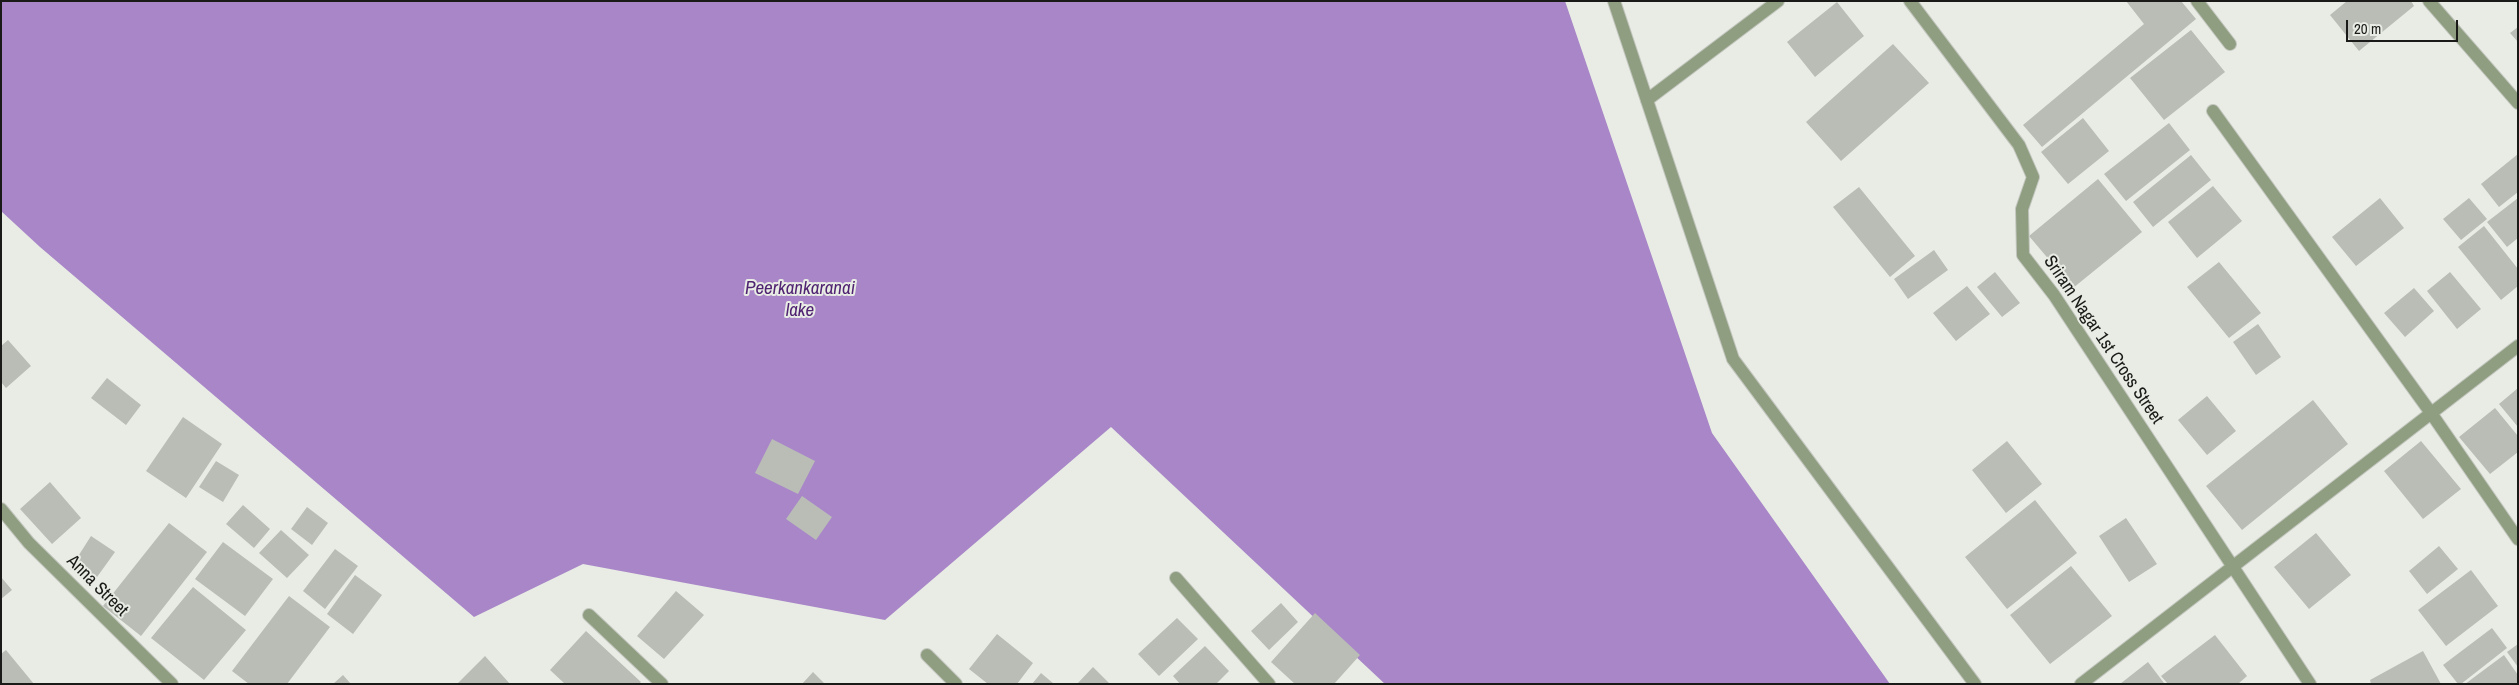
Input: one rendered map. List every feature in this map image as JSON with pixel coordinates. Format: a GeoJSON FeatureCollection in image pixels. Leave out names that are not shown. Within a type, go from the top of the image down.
{"type":"FeatureCollection","features":[{"type":"Feature","properties":{"kind":"street"},"geometry":{"type":"LineString","coordinates":[[1614,1],[1733,359],[1975,684]]}},
{"type":"Feature","properties":{"kind":"street"},"geometry":{"type":"LineString","coordinates":[[1647,100],[1778,1]]}},
{"type":"Feature","properties":{"kind":"street","name":"Sriram Nagar 1st Cross Street"},"geometry":{"type":"LineString","coordinates":[[1910,1],[2019,145],[2033,177],[2022,209],[2023,255],[2054,295],[2310,684]]}},
{"type":"Feature","properties":{"kind":"street"},"geometry":{"type":"LineString","coordinates":[[2197,1],[2230,44]]}},
{"type":"Feature","properties":{"kind":"street"},"geometry":{"type":"LineString","coordinates":[[2429,1],[2518,103]]}},
{"type":"Feature","properties":{"kind":"street"},"geometry":{"type":"LineString","coordinates":[[2213,111],[2431,413],[2518,539]]}},
{"type":"Feature","properties":{"kind":"street"},"geometry":{"type":"LineString","coordinates":[[2081,684],[2518,346]]}},
{"type":"Feature","properties":{"kind":"street","name":"Anna Street"},"geometry":{"type":"LineString","coordinates":[[1,509],[29,543],[172,684]]}},
{"type":"Feature","properties":{"kind":"street"},"geometry":{"type":"LineString","coordinates":[[1176,578],[1269,684]]}},
{"type":"Feature","properties":{"kind":"street"},"geometry":{"type":"LineString","coordinates":[[589,615],[662,684]]}},
{"type":"Feature","properties":{"kind":"street"},"geometry":{"type":"LineString","coordinates":[[928,655],[956,684]]}},
{"type":"Feature","properties":{"kind":"water","name":"Peerkankaranai lake"},"geometry":{"type":"Polygon","coordinates":[[[1,1],[1565,1],[1712,433],[1890,684],[1385,684],[1111,427],[885,620],[583,564],[474,617],[40,247],[1,211],[1,1]]]}},
{"type":"Feature","properties":{"kind":"building"},"geometry":{"type":"Polygon","coordinates":[[[2126,1],[2181,1],[2196,19],[2042,147],[2023,125],[2144,24],[2126,1]]]}},
{"type":"Feature","properties":{"kind":"building"},"geometry":{"type":"Polygon","coordinates":[[[2347,1],[2411,1],[2414,6],[2359,51],[2330,15],[2347,1]]]}},
{"type":"Feature","properties":{"kind":"building"},"geometry":{"type":"Polygon","coordinates":[[[1837,2],[1864,36],[1815,77],[1787,42],[1837,2]]]}},
{"type":"Feature","properties":{"kind":"building"},"geometry":{"type":"Polygon","coordinates":[[[2518,27],[2518,42],[2510,33],[2518,27]]]}},
{"type":"Feature","properties":{"kind":"building"},"geometry":{"type":"Polygon","coordinates":[[[2191,30],[2225,72],[2164,120],[2130,78],[2191,30]]]}},
{"type":"Feature","properties":{"kind":"building"},"geometry":{"type":"Polygon","coordinates":[[[1893,44],[1929,83],[1841,161],[1806,122],[1893,44]]]}},
{"type":"Feature","properties":{"kind":"building"},"geometry":{"type":"Polygon","coordinates":[[[2083,118],[2109,151],[2068,184],[2041,152],[2083,118]]]}},
{"type":"Feature","properties":{"kind":"building"},"geometry":{"type":"Polygon","coordinates":[[[2169,123],[2190,150],[2126,201],[2104,174],[2169,123]]]}},
{"type":"Feature","properties":{"kind":"building"},"geometry":{"type":"Polygon","coordinates":[[[2518,154],[2518,192],[2499,207],[2481,184],[2518,154]]]}},
{"type":"Feature","properties":{"kind":"building"},"geometry":{"type":"Polygon","coordinates":[[[2191,155],[2211,180],[2153,227],[2133,202],[2191,155]]]}},
{"type":"Feature","properties":{"kind":"building"},"geometry":{"type":"Polygon","coordinates":[[[2098,179],[2142,232],[2073,288],[2029,236],[2098,179]]]}},
{"type":"Feature","properties":{"kind":"building"},"geometry":{"type":"Polygon","coordinates":[[[2213,186],[2242,221],[2197,258],[2168,222],[2213,186]]]}},
{"type":"Feature","properties":{"kind":"building"},"geometry":{"type":"Polygon","coordinates":[[[1859,187],[1915,256],[1890,277],[1833,207],[1859,187]]]}},
{"type":"Feature","properties":{"kind":"building"},"geometry":{"type":"Polygon","coordinates":[[[2380,198],[2404,228],[2356,266],[2332,237],[2380,198]]]}},
{"type":"Feature","properties":{"kind":"building"},"geometry":{"type":"Polygon","coordinates":[[[2469,198],[2487,219],[2461,240],[2443,219],[2469,198]]]}},
{"type":"Feature","properties":{"kind":"building"},"geometry":{"type":"Polygon","coordinates":[[[2518,198],[2518,238],[2507,247],[2487,222],[2518,198]]]}},
{"type":"Feature","properties":{"kind":"building"},"geometry":{"type":"Polygon","coordinates":[[[2484,226],[2518,269],[2518,286],[2501,300],[2458,247],[2484,226]]]}},
{"type":"Feature","properties":{"kind":"building"},"geometry":{"type":"Polygon","coordinates":[[[1934,250],[1948,270],[1908,299],[1894,279],[1934,250]]]}},
{"type":"Feature","properties":{"kind":"building"},"geometry":{"type":"Polygon","coordinates":[[[2219,262],[2261,313],[2229,338],[2187,287],[2219,262]]]}},
{"type":"Feature","properties":{"kind":"building"},"geometry":{"type":"Polygon","coordinates":[[[1995,272],[2020,303],[2002,317],[1977,287],[1995,272]]]}},
{"type":"Feature","properties":{"kind":"building"},"geometry":{"type":"Polygon","coordinates":[[[2450,272],[2481,309],[2457,329],[2427,291],[2450,272]]]}},
{"type":"Feature","properties":{"kind":"building"},"geometry":{"type":"Polygon","coordinates":[[[1967,286],[1990,314],[1956,341],[1933,313],[1967,286]]]}},
{"type":"Feature","properties":{"kind":"building"},"geometry":{"type":"Polygon","coordinates":[[[2414,288],[2434,311],[2405,337],[2384,313],[2414,288]]]}},
{"type":"Feature","properties":{"kind":"building"},"geometry":{"type":"Polygon","coordinates":[[[2258,324],[2281,357],[2256,375],[2233,342],[2258,324]]]}},
{"type":"Feature","properties":{"kind":"building"},"geometry":{"type":"Polygon","coordinates":[[[8,340],[31,366],[6,388],[1,382],[1,346],[8,340]]]}},
{"type":"Feature","properties":{"kind":"building"},"geometry":{"type":"Polygon","coordinates":[[[107,378],[141,405],[126,425],[91,398],[107,378]]]}},
{"type":"Feature","properties":{"kind":"building"},"geometry":{"type":"Polygon","coordinates":[[[2518,388],[2518,427],[2499,404],[2518,388]]]}},
{"type":"Feature","properties":{"kind":"building"},"geometry":{"type":"Polygon","coordinates":[[[2207,396],[2236,431],[2207,455],[2178,420],[2207,396]]]}},
{"type":"Feature","properties":{"kind":"building"},"geometry":{"type":"Polygon","coordinates":[[[2313,400],[2348,444],[2242,530],[2206,486],[2313,400]]]}},
{"type":"Feature","properties":{"kind":"building"},"geometry":{"type":"Polygon","coordinates":[[[2495,408],[2518,436],[2518,452],[2490,474],[2459,437],[2495,408]]]}},
{"type":"Feature","properties":{"kind":"building"},"geometry":{"type":"Polygon","coordinates":[[[183,417],[222,444],[186,498],[146,471],[183,417]]]}},
{"type":"Feature","properties":{"kind":"building"},"geometry":{"type":"Polygon","coordinates":[[[772,439],[815,461],[798,494],[755,473],[772,439]]]}},
{"type":"Feature","properties":{"kind":"building"},"geometry":{"type":"Polygon","coordinates":[[[2007,441],[2042,484],[2006,513],[1972,470],[2007,441]]]}},
{"type":"Feature","properties":{"kind":"building"},"geometry":{"type":"Polygon","coordinates":[[[2421,441],[2461,489],[2423,519],[2384,471],[2421,441]]]}},
{"type":"Feature","properties":{"kind":"building"},"geometry":{"type":"Polygon","coordinates":[[[216,461],[239,475],[223,502],[199,487],[216,461]]]}},
{"type":"Feature","properties":{"kind":"building"},"geometry":{"type":"Polygon","coordinates":[[[50,482],[81,518],[52,544],[20,509],[50,482]]]}},
{"type":"Feature","properties":{"kind":"building"},"geometry":{"type":"Polygon","coordinates":[[[802,496],[832,517],[816,540],[786,519],[802,496]]]}},
{"type":"Feature","properties":{"kind":"building"},"geometry":{"type":"Polygon","coordinates":[[[2035,500],[2077,553],[2007,609],[1965,557],[2035,500]]]}},
{"type":"Feature","properties":{"kind":"building"},"geometry":{"type":"Polygon","coordinates":[[[243,505],[270,529],[254,548],[226,524],[243,505]]]}},
{"type":"Feature","properties":{"kind":"building"},"geometry":{"type":"Polygon","coordinates":[[[307,507],[328,523],[312,545],[291,529],[307,507]]]}},
{"type":"Feature","properties":{"kind":"building"},"geometry":{"type":"Polygon","coordinates":[[[2126,518],[2157,564],[2129,582],[2099,536],[2126,518]]]}},
{"type":"Feature","properties":{"kind":"building"},"geometry":{"type":"Polygon","coordinates":[[[169,523],[207,552],[141,636],[103,606],[169,523]]]}},
{"type":"Feature","properties":{"kind":"building"},"geometry":{"type":"Polygon","coordinates":[[[281,530],[309,555],[287,578],[259,553],[281,530]]]}},
{"type":"Feature","properties":{"kind":"building"},"geometry":{"type":"Polygon","coordinates":[[[2316,533],[2351,575],[2309,609],[2274,567],[2316,533]]]}},
{"type":"Feature","properties":{"kind":"building"},"geometry":{"type":"Polygon","coordinates":[[[91,536],[115,552],[92,584],[70,569],[91,536]]]}},
{"type":"Feature","properties":{"kind":"building"},"geometry":{"type":"Polygon","coordinates":[[[223,542],[273,579],[245,616],[195,579],[223,542]]]}},
{"type":"Feature","properties":{"kind":"building"},"geometry":{"type":"Polygon","coordinates":[[[2439,546],[2458,569],[2427,594],[2409,571],[2439,546]]]}},
{"type":"Feature","properties":{"kind":"building"},"geometry":{"type":"Polygon","coordinates":[[[335,549],[358,566],[325,609],[303,591],[335,549]]]}},
{"type":"Feature","properties":{"kind":"building"},"geometry":{"type":"Polygon","coordinates":[[[2071,566],[2112,616],[2050,664],[2010,615],[2071,566]]]}},
{"type":"Feature","properties":{"kind":"building"},"geometry":{"type":"Polygon","coordinates":[[[2471,570],[2498,606],[2446,646],[2418,610],[2471,570]]]}},
{"type":"Feature","properties":{"kind":"building"},"geometry":{"type":"Polygon","coordinates":[[[355,575],[382,595],[353,634],[327,614],[355,575]]]}},
{"type":"Feature","properties":{"kind":"building"},"geometry":{"type":"Polygon","coordinates":[[[1,577],[12,590],[1,599],[1,577]]]}},
{"type":"Feature","properties":{"kind":"building"},"geometry":{"type":"Polygon","coordinates":[[[193,587],[246,630],[204,680],[151,638],[193,587]]]}},
{"type":"Feature","properties":{"kind":"building"},"geometry":{"type":"Polygon","coordinates":[[[676,591],[704,615],[664,659],[637,636],[676,591]]]}},
{"type":"Feature","properties":{"kind":"building"},"geometry":{"type":"Polygon","coordinates":[[[289,596],[330,627],[287,684],[249,684],[232,671],[289,596]]]}},
{"type":"Feature","properties":{"kind":"building"},"geometry":{"type":"Polygon","coordinates":[[[1281,603],[1298,622],[1269,650],[1251,631],[1281,603]]]}},
{"type":"Feature","properties":{"kind":"building"},"geometry":{"type":"Polygon","coordinates":[[[1315,613],[1360,655],[1334,684],[1295,684],[1271,662],[1315,613]]]}},
{"type":"Feature","properties":{"kind":"building"},"geometry":{"type":"Polygon","coordinates":[[[1177,618],[1198,639],[1159,676],[1138,654],[1177,618]]]}},
{"type":"Feature","properties":{"kind":"building"},"geometry":{"type":"Polygon","coordinates":[[[2492,628],[2507,648],[2461,684],[2458,684],[2443,665],[2492,628]]]}},
{"type":"Feature","properties":{"kind":"building"},"geometry":{"type":"Polygon","coordinates":[[[586,631],[641,682],[639,684],[565,684],[550,670],[586,631]]]}},
{"type":"Feature","properties":{"kind":"building"},"geometry":{"type":"Polygon","coordinates":[[[997,634],[1033,663],[1017,684],[988,684],[969,669],[997,634]]]}},
{"type":"Feature","properties":{"kind":"building"},"geometry":{"type":"Polygon","coordinates":[[[2215,635],[2247,676],[2238,684],[2168,684],[2161,676],[2215,635]]]}},
{"type":"Feature","properties":{"kind":"building"},"geometry":{"type":"Polygon","coordinates":[[[2518,644],[2518,667],[2507,652],[2518,644]]]}},
{"type":"Feature","properties":{"kind":"building"},"geometry":{"type":"Polygon","coordinates":[[[1205,646],[1229,671],[1216,684],[1180,684],[1173,676],[1205,646]]]}},
{"type":"Feature","properties":{"kind":"building"},"geometry":{"type":"Polygon","coordinates":[[[6,650],[34,684],[1,684],[1,654],[6,650]]]}},
{"type":"Feature","properties":{"kind":"building"},"geometry":{"type":"Polygon","coordinates":[[[2423,651],[2441,684],[2371,684],[2370,680],[2423,651]]]}},
{"type":"Feature","properties":{"kind":"building"},"geometry":{"type":"Polygon","coordinates":[[[2504,655],[2518,675],[2518,684],[2465,684],[2504,655]]]}},
{"type":"Feature","properties":{"kind":"building"},"geometry":{"type":"Polygon","coordinates":[[[485,656],[510,684],[457,684],[485,656]]]}},
{"type":"Feature","properties":{"kind":"building"},"geometry":{"type":"Polygon","coordinates":[[[2148,662],[2164,683],[2120,684],[2148,662]]]}},
{"type":"Feature","properties":{"kind":"building"},"geometry":{"type":"Polygon","coordinates":[[[1093,667],[1110,684],[1077,684],[1093,667]]]}},
{"type":"Feature","properties":{"kind":"building"},"geometry":{"type":"Polygon","coordinates":[[[813,672],[825,684],[802,684],[813,672]]]}},
{"type":"Feature","properties":{"kind":"building"},"geometry":{"type":"Polygon","coordinates":[[[1041,673],[1054,684],[1032,684],[1041,673]]]}},
{"type":"Feature","properties":{"kind":"building"},"geometry":{"type":"Polygon","coordinates":[[[343,675],[351,684],[333,684],[343,675]]]}}]}
